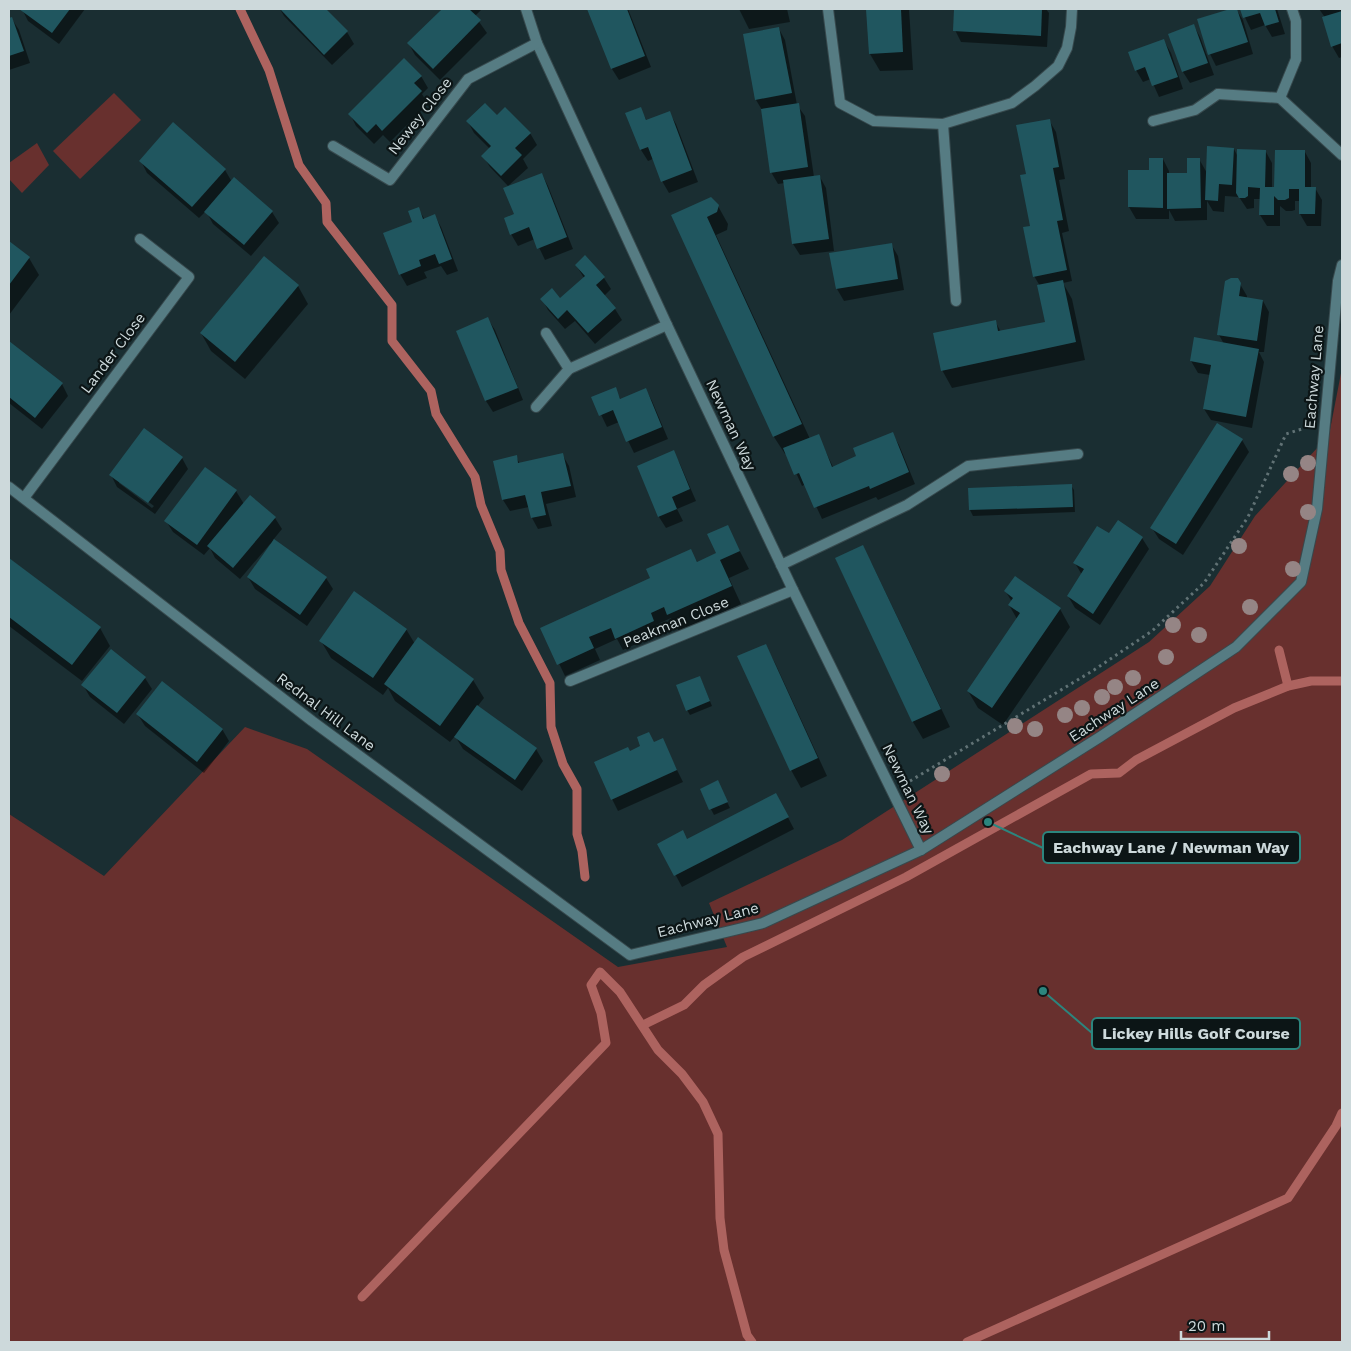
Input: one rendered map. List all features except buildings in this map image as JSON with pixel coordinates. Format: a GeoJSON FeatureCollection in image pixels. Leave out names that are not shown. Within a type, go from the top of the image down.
{"type":"FeatureCollection","features":[{"type":"Feature","properties":{"kind":"street","name":"Newman Way"},"geometry":{"type":"LineString","coordinates":[[526,9],[536,43],[667,325],[793,590],[920,850]]}},
{"type":"Feature","properties":{"kind":"street"},"geometry":{"type":"LineString","coordinates":[[828,9],[840,103],[874,122],[943,124],[1012,103],[1058,66],[1068,48],[1072,9]]}},
{"type":"Feature","properties":{"kind":"street"},"geometry":{"type":"LineString","coordinates":[[1280,98],[1296,58],[1296,21],[1292,9]]}},
{"type":"Feature","properties":{"kind":"street","name":"Newey Close"},"geometry":{"type":"LineString","coordinates":[[332,146],[390,180],[468,79],[536,43]]}},
{"type":"Feature","properties":{"kind":"street"},"geometry":{"type":"LineString","coordinates":[[1154,122],[1195,110],[1218,94],[1280,98],[1342,155]]}},
{"type":"Feature","properties":{"kind":"street"},"geometry":{"type":"LineString","coordinates":[[943,124],[956,301]]}},
{"type":"Feature","properties":{"kind":"street","name":"Lander Close"},"geometry":{"type":"LineString","coordinates":[[24,498],[189,277],[140,239]]}},
{"type":"Feature","properties":{"kind":"street","name":"Eachway Lane"},"geometry":{"type":"LineString","coordinates":[[630,954],[764,923],[920,850],[1100,737],[1236,647],[1301,582],[1317,509],[1338,281],[1342,265]]}},
{"type":"Feature","properties":{"kind":"street"},"geometry":{"type":"LineString","coordinates":[[536,407],[569,369],[667,325]]}},
{"type":"Feature","properties":{"kind":"street"},"geometry":{"type":"LineString","coordinates":[[546,333],[569,369]]}},
{"type":"Feature","properties":{"kind":"street"},"geometry":{"type":"LineString","coordinates":[[781,565],[907,505],[968,466],[1078,454]]}},
{"type":"Feature","properties":{"kind":"street","name":"Rednal Hill Lane"},"geometry":{"type":"LineString","coordinates":[[9,487],[312,721],[630,954]]}},
{"type":"Feature","properties":{"kind":"street","name":"Peakman Close"},"geometry":{"type":"LineString","coordinates":[[570,681],[793,590]]}},
{"type":"Feature","properties":{"kind":"path"},"geometry":{"type":"LineString","coordinates":[[892,792],[1094,670],[1152,632],[1204,583],[1248,517],[1286,434],[1325,423]]}},
{"type":"Feature","properties":{"kind":"shaded area"},"geometry":{"type":"Polygon","coordinates":[[[114,93],[141,120],[80,179],[53,151],[114,93]]]}},
{"type":"Feature","properties":{"kind":"shaded area"},"geometry":{"type":"Polygon","coordinates":[[[37,143],[49,165],[22,193],[9,179],[9,163],[37,143]]]}},
{"type":"Feature","properties":{"kind":"shaded area"},"geometry":{"type":"Polygon","coordinates":[[[1342,368],[1342,1342],[9,1342],[9,814],[104,876],[245,727],[307,749],[618,967],[727,947],[709,903],[842,840],[1149,642],[1210,586],[1255,516],[1329,435],[1342,368]]]}},
{"type":"Feature","properties":{"kind":"waterway"},"geometry":{"type":"LineString","coordinates":[[240,9],[269,70],[299,165],[326,203],[327,222],[392,305],[392,341],[431,391],[436,414],[475,477],[481,505],[500,551],[501,570],[519,623],[550,683],[551,727],[563,764],[577,789],[577,834],[582,851],[585,877]]}},
{"type":"Feature","properties":{"kind":"waterway"},"geometry":{"type":"LineString","coordinates":[[1279,650],[1288,686]]}},
{"type":"Feature","properties":{"kind":"waterway"},"geometry":{"type":"LineString","coordinates":[[643,1025],[684,1005],[704,985],[743,957],[906,877],[1091,774],[1119,773],[1136,760],[1234,708],[1288,686],[1311,681],[1342,681]]}},
{"type":"Feature","properties":{"kind":"waterway"},"geometry":{"type":"LineString","coordinates":[[362,1297],[606,1043],[601,1013],[591,985],[600,972],[620,992],[658,1050],[682,1074],[703,1102],[718,1134],[720,1218],[724,1250],[747,1335],[752,1342]]}},
{"type":"Feature","properties":{"kind":"waterway"},"geometry":{"type":"LineString","coordinates":[[967,1342],[1288,1198],[1336,1126],[1342,1113]]}},
{"type":"Feature","properties":{"kind":"place","name":"Eachway Lane / Newman Way"},"geometry":{"type":"Point","coordinates":[988,822]}},
{"type":"Feature","properties":{"kind":"place","name":"Lickey Hills Golf Course"},"geometry":{"type":"Point","coordinates":[1043,991]}}]}
